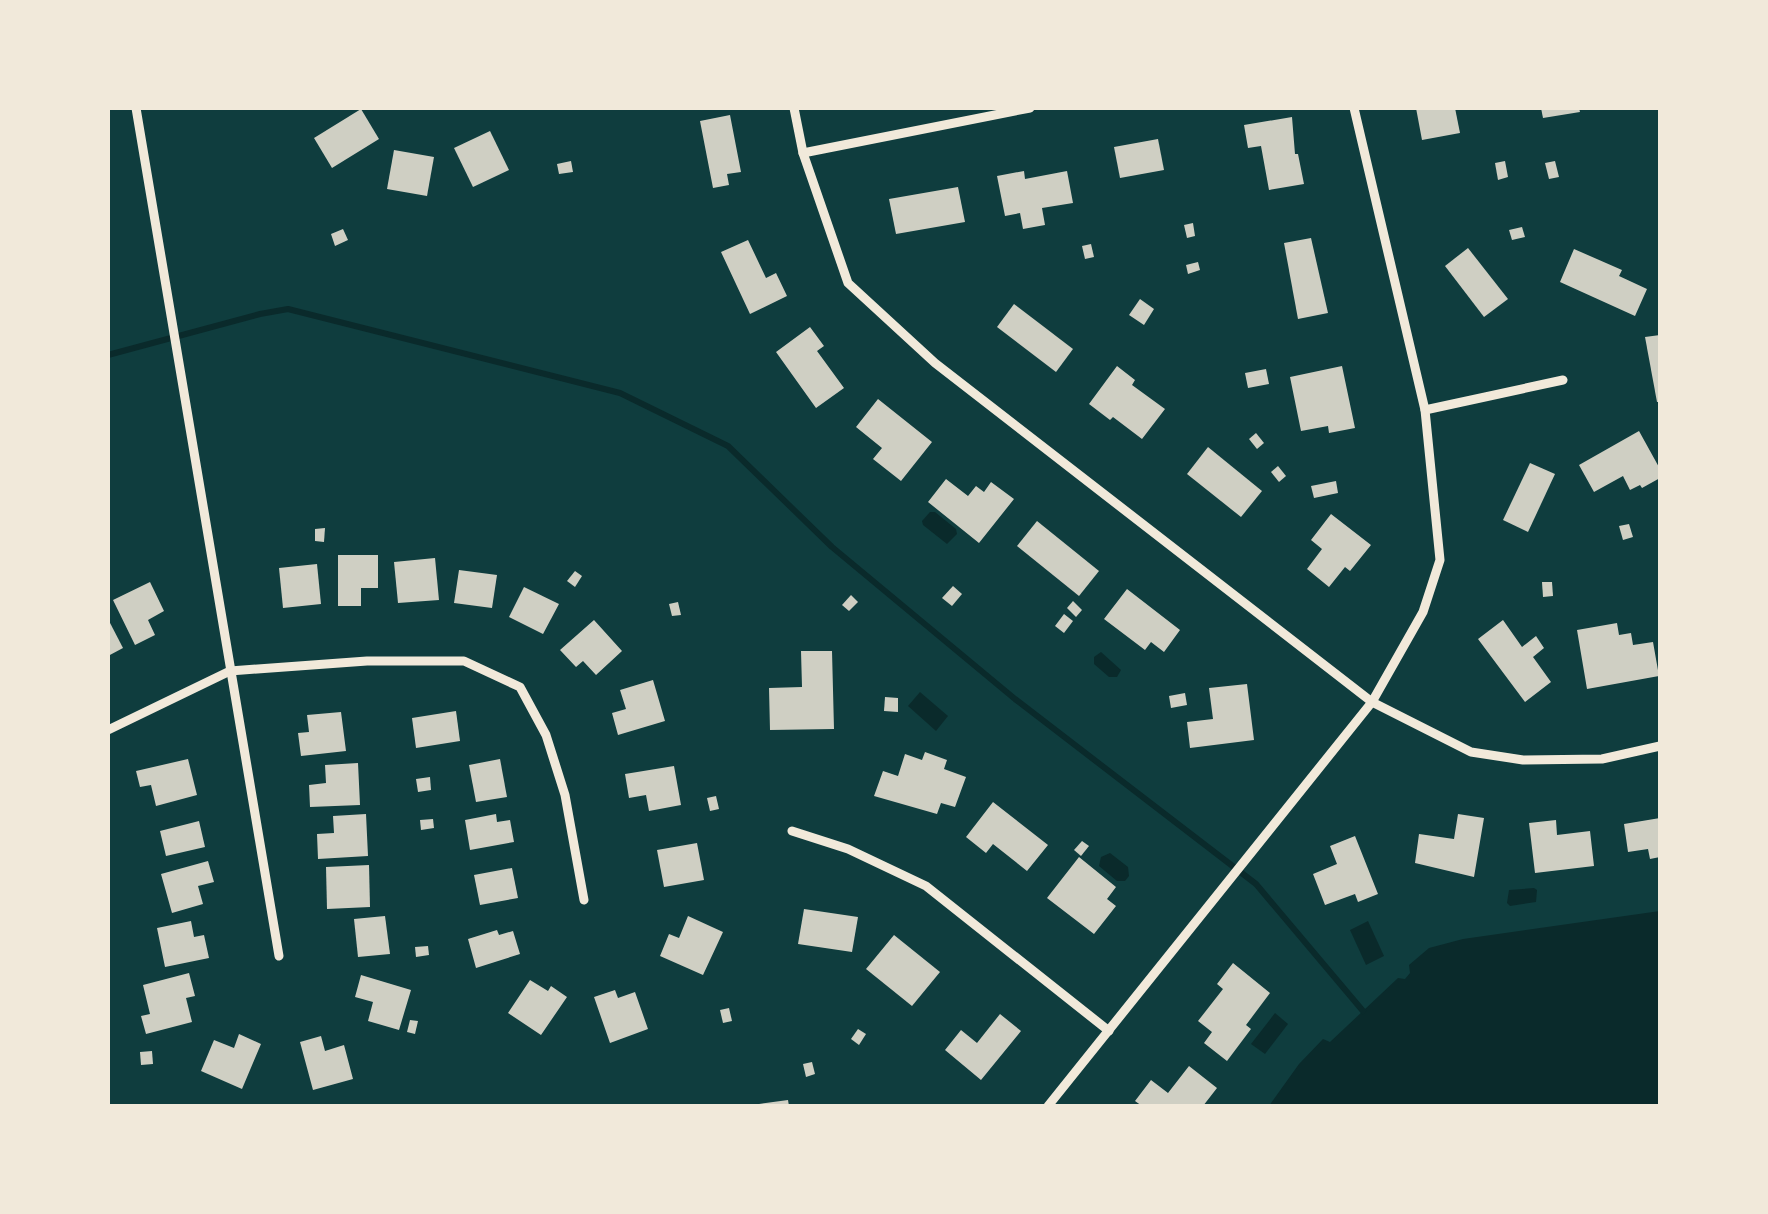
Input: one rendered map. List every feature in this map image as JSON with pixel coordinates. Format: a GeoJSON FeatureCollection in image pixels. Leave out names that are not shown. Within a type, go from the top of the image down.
{"type":"FeatureCollection","features":[{"type":"Feature","properties":{"kind":"street"},"geometry":{"type":"LineString","coordinates":[[136,108],[278,956]]}},
{"type":"Feature","properties":{"kind":"street"},"geometry":{"type":"LineString","coordinates":[[794,108],[803,153],[848,283],[935,363],[1372,702],[1472,752],[1523,760],[1602,759],[1660,746]]}},
{"type":"Feature","properties":{"kind":"street"},"geometry":{"type":"LineString","coordinates":[[803,153],[1030,108]]}},
{"type":"Feature","properties":{"kind":"street"},"geometry":{"type":"LineString","coordinates":[[1048,1106],[1372,702],[1423,612],[1440,560],[1424,410],[1354,108]]}},
{"type":"Feature","properties":{"kind":"street"},"geometry":{"type":"LineString","coordinates":[[1424,410],[1563,380]]}},
{"type":"Feature","properties":{"kind":"street"},"geometry":{"type":"LineString","coordinates":[[108,730],[230,670],[367,661],[464,661],[520,687],[546,734],[565,795],[584,900]]}},
{"type":"Feature","properties":{"kind":"street"},"geometry":{"type":"LineString","coordinates":[[792,832],[848,848],[926,886],[1109,1030]]}},
{"type":"Feature","properties":{"kind":"water"},"geometry":{"type":"Polygon","coordinates":[[[930,512],[956,529],[957,534],[947,544],[923,525],[930,512]]]}},
{"type":"Feature","properties":{"kind":"water"},"geometry":{"type":"Polygon","coordinates":[[[1101,652],[1121,670],[1117,677],[1109,677],[1094,664],[1094,657],[1101,652]]]}},
{"type":"Feature","properties":{"kind":"water"},"geometry":{"type":"Polygon","coordinates":[[[920,692],[948,716],[936,731],[908,706],[920,692]]]}},
{"type":"Feature","properties":{"kind":"water"},"geometry":{"type":"Polygon","coordinates":[[[1110,853],[1128,867],[1125,881],[1117,881],[1099,866],[1101,857],[1110,853]]]}},
{"type":"Feature","properties":{"kind":"water"},"geometry":{"type":"Polygon","coordinates":[[[1534,888],[1536,902],[1510,906],[1507,903],[1509,890],[1534,888]]]}},
{"type":"Feature","properties":{"kind":"water"},"geometry":{"type":"Polygon","coordinates":[[[1660,911],[1660,1106],[1269,1106],[1323,1039],[1330,1042],[1398,978],[1405,979],[1410,973],[1409,965],[1429,948],[1463,939],[1660,911]]]}},
{"type":"Feature","properties":{"kind":"water"},"geometry":{"type":"Polygon","coordinates":[[[1368,921],[1384,956],[1366,965],[1350,930],[1368,921]]]}},
{"type":"Feature","properties":{"kind":"water"},"geometry":{"type":"Polygon","coordinates":[[[1275,1013],[1288,1024],[1265,1054],[1251,1044],[1275,1013]]]}},
{"type":"Feature","properties":{"kind":"building"},"geometry":{"type":"Polygon","coordinates":[[[1416,108],[1455,108],[1460,133],[1422,140],[1416,108]]]}},
{"type":"Feature","properties":{"kind":"building"},"geometry":{"type":"Polygon","coordinates":[[[1541,108],[1579,108],[1580,112],[1543,118],[1541,108]]]}},
{"type":"Feature","properties":{"kind":"building"},"geometry":{"type":"Polygon","coordinates":[[[361,109],[379,139],[332,168],[314,138],[361,109]]]}},
{"type":"Feature","properties":{"kind":"building"},"geometry":{"type":"Polygon","coordinates":[[[730,115],[741,172],[727,174],[729,185],[713,188],[700,121],[730,115]]]}},
{"type":"Feature","properties":{"kind":"building"},"geometry":{"type":"Polygon","coordinates":[[[1292,117],[1295,154],[1304,184],[1269,190],[1261,146],[1248,148],[1244,125],[1292,117]]]}},
{"type":"Feature","properties":{"kind":"building"},"geometry":{"type":"Polygon","coordinates":[[[490,131],[509,170],[473,187],[454,148],[490,131]]]}},
{"type":"Feature","properties":{"kind":"building"},"geometry":{"type":"Polygon","coordinates":[[[1158,139],[1164,170],[1120,178],[1114,147],[1158,139]]]}},
{"type":"Feature","properties":{"kind":"building"},"geometry":{"type":"Polygon","coordinates":[[[394,150],[434,157],[427,196],[387,189],[394,150]]]}},
{"type":"Feature","properties":{"kind":"building"},"geometry":{"type":"Polygon","coordinates":[[[571,161],[573,172],[559,174],[557,164],[571,161]]]}},
{"type":"Feature","properties":{"kind":"building"},"geometry":{"type":"Polygon","coordinates":[[[1505,161],[1508,177],[1498,180],[1495,163],[1505,161]]]}},
{"type":"Feature","properties":{"kind":"building"},"geometry":{"type":"Polygon","coordinates":[[[1555,161],[1559,177],[1549,179],[1545,163],[1555,161]]]}},
{"type":"Feature","properties":{"kind":"building"},"geometry":{"type":"Polygon","coordinates":[[[1024,171],[1025,179],[1067,171],[1073,203],[1042,208],[1045,225],[1023,229],[1020,213],[1005,216],[997,176],[1024,171]]]}},
{"type":"Feature","properties":{"kind":"building"},"geometry":{"type":"Polygon","coordinates":[[[958,187],[965,222],[896,234],[889,199],[958,187]]]}},
{"type":"Feature","properties":{"kind":"building"},"geometry":{"type":"Polygon","coordinates":[[[1193,223],[1195,236],[1187,238],[1184,225],[1193,223]]]}},
{"type":"Feature","properties":{"kind":"building"},"geometry":{"type":"Polygon","coordinates":[[[1522,227],[1525,237],[1512,240],[1509,230],[1522,227]]]}},
{"type":"Feature","properties":{"kind":"building"},"geometry":{"type":"Polygon","coordinates":[[[343,229],[348,240],[335,246],[331,234],[343,229]]]}},
{"type":"Feature","properties":{"kind":"building"},"geometry":{"type":"Polygon","coordinates":[[[1311,238],[1328,313],[1298,319],[1284,243],[1311,238]]]}},
{"type":"Feature","properties":{"kind":"building"},"geometry":{"type":"Polygon","coordinates":[[[748,240],[766,278],[776,273],[787,296],[750,314],[721,252],[748,240]]]}},
{"type":"Feature","properties":{"kind":"building"},"geometry":{"type":"Polygon","coordinates":[[[1091,244],[1094,257],[1085,259],[1082,246],[1091,244]]]}},
{"type":"Feature","properties":{"kind":"building"},"geometry":{"type":"Polygon","coordinates":[[[1468,248],[1508,299],[1484,317],[1445,266],[1468,248]]]}},
{"type":"Feature","properties":{"kind":"building"},"geometry":{"type":"Polygon","coordinates":[[[1574,249],[1622,270],[1619,276],[1647,289],[1635,316],[1560,282],[1574,249]]]}},
{"type":"Feature","properties":{"kind":"building"},"geometry":{"type":"Polygon","coordinates":[[[1198,262],[1200,270],[1188,274],[1186,265],[1198,262]]]}},
{"type":"Feature","properties":{"kind":"building"},"geometry":{"type":"Polygon","coordinates":[[[1140,299],[1154,309],[1144,325],[1129,315],[1140,299]]]}},
{"type":"Feature","properties":{"kind":"building"},"geometry":{"type":"Polygon","coordinates":[[[1014,304],[1073,349],[1056,372],[997,327],[1014,304]]]}},
{"type":"Feature","properties":{"kind":"building"},"geometry":{"type":"Polygon","coordinates":[[[810,327],[824,346],[817,351],[844,388],[816,408],[776,352],[810,327]]]}},
{"type":"Feature","properties":{"kind":"building"},"geometry":{"type":"Polygon","coordinates":[[[1660,335],[1660,402],[1657,402],[1645,337],[1660,335]]]}},
{"type":"Feature","properties":{"kind":"building"},"geometry":{"type":"Polygon","coordinates":[[[1117,366],[1135,380],[1132,385],[1165,409],[1142,439],[1089,404],[1117,366]]]}},
{"type":"Feature","properties":{"kind":"building"},"geometry":{"type":"Polygon","coordinates":[[[1342,366],[1355,428],[1329,433],[1328,426],[1301,431],[1290,377],[1342,366]]]}},
{"type":"Feature","properties":{"kind":"building"},"geometry":{"type":"Polygon","coordinates":[[[1266,369],[1269,384],[1248,388],[1245,373],[1266,369]]]}},
{"type":"Feature","properties":{"kind":"building"},"geometry":{"type":"Polygon","coordinates":[[[878,399],[932,442],[901,481],[873,459],[882,448],[856,427],[878,399]]]}},
{"type":"Feature","properties":{"kind":"building"},"geometry":{"type":"Polygon","coordinates":[[[1639,431],[1660,469],[1660,478],[1630,490],[1623,476],[1594,492],[1579,465],[1639,431]]]}},
{"type":"Feature","properties":{"kind":"building"},"geometry":{"type":"Polygon","coordinates":[[[1256,433],[1264,443],[1257,449],[1249,439],[1256,433]]]}},
{"type":"Feature","properties":{"kind":"building"},"geometry":{"type":"Polygon","coordinates":[[[1208,447],[1262,491],[1241,517],[1187,474],[1208,447]]]}},
{"type":"Feature","properties":{"kind":"building"},"geometry":{"type":"Polygon","coordinates":[[[1530,463],[1555,474],[1528,532],[1503,520],[1530,463]]]}},
{"type":"Feature","properties":{"kind":"building"},"geometry":{"type":"Polygon","coordinates":[[[1278,466],[1286,476],[1279,482],[1271,472],[1278,466]]]}},
{"type":"Feature","properties":{"kind":"building"},"geometry":{"type":"Polygon","coordinates":[[[946,479],[968,496],[976,486],[984,492],[991,482],[1014,499],[979,543],[928,502],[946,479]]]}},
{"type":"Feature","properties":{"kind":"building"},"geometry":{"type":"Polygon","coordinates":[[[1336,481],[1338,493],[1314,498],[1311,486],[1336,481]]]}},
{"type":"Feature","properties":{"kind":"building"},"geometry":{"type":"Polygon","coordinates":[[[1331,514],[1371,545],[1350,571],[1345,567],[1329,587],[1307,569],[1322,549],[1311,540],[1331,514]]]}},
{"type":"Feature","properties":{"kind":"building"},"geometry":{"type":"Polygon","coordinates":[[[1037,521],[1099,571],[1079,596],[1017,546],[1037,521]]]}},
{"type":"Feature","properties":{"kind":"building"},"geometry":{"type":"Polygon","coordinates":[[[1629,524],[1633,537],[1623,540],[1619,526],[1629,524]]]}},
{"type":"Feature","properties":{"kind":"building"},"geometry":{"type":"Polygon","coordinates":[[[325,528],[324,542],[315,541],[315,529],[325,528]]]}},
{"type":"Feature","properties":{"kind":"building"},"geometry":{"type":"Polygon","coordinates":[[[338,555],[378,555],[378,588],[361,588],[361,606],[338,606],[338,555]]]}},
{"type":"Feature","properties":{"kind":"building"},"geometry":{"type":"Polygon","coordinates":[[[435,558],[439,600],[398,603],[394,562],[435,558]]]}},
{"type":"Feature","properties":{"kind":"building"},"geometry":{"type":"Polygon","coordinates":[[[317,564],[321,604],[283,608],[279,568],[317,564]]]}},
{"type":"Feature","properties":{"kind":"building"},"geometry":{"type":"Polygon","coordinates":[[[459,570],[497,575],[492,608],[454,603],[459,570]]]}},
{"type":"Feature","properties":{"kind":"building"},"geometry":{"type":"Polygon","coordinates":[[[575,571],[582,576],[575,587],[567,581],[575,571]]]}},
{"type":"Feature","properties":{"kind":"building"},"geometry":{"type":"Polygon","coordinates":[[[150,582],[164,611],[148,620],[155,635],[135,645],[113,600],[150,582]]]}},
{"type":"Feature","properties":{"kind":"building"},"geometry":{"type":"Polygon","coordinates":[[[1542,582],[1552,582],[1553,596],[1543,597],[1542,582]]]}},
{"type":"Feature","properties":{"kind":"building"},"geometry":{"type":"Polygon","coordinates":[[[953,586],[962,594],[952,606],[942,598],[953,586]]]}},
{"type":"Feature","properties":{"kind":"building"},"geometry":{"type":"Polygon","coordinates":[[[524,587],[559,604],[543,634],[509,617],[524,587]]]}},
{"type":"Feature","properties":{"kind":"building"},"geometry":{"type":"Polygon","coordinates":[[[1127,589],[1180,630],[1164,652],[1151,642],[1145,650],[1104,619],[1127,589]]]}},
{"type":"Feature","properties":{"kind":"building"},"geometry":{"type":"Polygon","coordinates":[[[851,595],[858,602],[849,611],[842,605],[851,595]]]}},
{"type":"Feature","properties":{"kind":"building"},"geometry":{"type":"Polygon","coordinates":[[[1073,601],[1082,610],[1076,617],[1067,608],[1073,601]]]}},
{"type":"Feature","properties":{"kind":"building"},"geometry":{"type":"Polygon","coordinates":[[[678,602],[681,615],[672,616],[669,604],[678,602]]]}},
{"type":"Feature","properties":{"kind":"building"},"geometry":{"type":"Polygon","coordinates":[[[1064,614],[1073,621],[1064,633],[1055,626],[1064,614]]]}},
{"type":"Feature","properties":{"kind":"building"},"geometry":{"type":"Polygon","coordinates":[[[108,619],[123,648],[108,656],[108,619]]]}},
{"type":"Feature","properties":{"kind":"building"},"geometry":{"type":"Polygon","coordinates":[[[594,620],[622,651],[596,675],[583,661],[576,667],[560,650],[594,620]]]}},
{"type":"Feature","properties":{"kind":"building"},"geometry":{"type":"Polygon","coordinates":[[[1503,620],[1522,647],[1536,636],[1544,648],[1533,657],[1551,682],[1525,702],[1478,639],[1503,620]]]}},
{"type":"Feature","properties":{"kind":"building"},"geometry":{"type":"Polygon","coordinates":[[[1617,623],[1619,635],[1631,633],[1633,645],[1653,642],[1659,676],[1587,689],[1577,630],[1617,623]]]}},
{"type":"Feature","properties":{"kind":"building"},"geometry":{"type":"Polygon","coordinates":[[[801,651],[832,651],[834,729],[770,730],[769,688],[802,687],[801,651]]]}},
{"type":"Feature","properties":{"kind":"building"},"geometry":{"type":"Polygon","coordinates":[[[653,680],[665,721],[618,735],[612,713],[626,709],[620,690],[653,680]]]}},
{"type":"Feature","properties":{"kind":"building"},"geometry":{"type":"Polygon","coordinates":[[[1247,684],[1254,740],[1190,748],[1187,722],[1213,719],[1209,688],[1247,684]]]}},
{"type":"Feature","properties":{"kind":"building"},"geometry":{"type":"Polygon","coordinates":[[[1185,693],[1187,705],[1171,708],[1169,696],[1185,693]]]}},
{"type":"Feature","properties":{"kind":"building"},"geometry":{"type":"Polygon","coordinates":[[[885,697],[898,698],[898,712],[884,711],[885,697]]]}},
{"type":"Feature","properties":{"kind":"building"},"geometry":{"type":"Polygon","coordinates":[[[456,711],[460,741],[416,748],[412,718],[456,711]]]}},
{"type":"Feature","properties":{"kind":"building"},"geometry":{"type":"Polygon","coordinates":[[[341,712],[346,751],[301,756],[298,733],[309,732],[307,715],[341,712]]]}},
{"type":"Feature","properties":{"kind":"building"},"geometry":{"type":"Polygon","coordinates":[[[925,752],[947,760],[944,769],[966,777],[955,807],[941,803],[937,814],[874,796],[883,771],[898,776],[905,754],[922,760],[925,752]]]}},
{"type":"Feature","properties":{"kind":"building"},"geometry":{"type":"Polygon","coordinates":[[[188,759],[197,795],[156,806],[151,785],[140,787],[136,771],[188,759]]]}},
{"type":"Feature","properties":{"kind":"building"},"geometry":{"type":"Polygon","coordinates":[[[500,759],[507,797],[476,802],[469,765],[500,759]]]}},
{"type":"Feature","properties":{"kind":"building"},"geometry":{"type":"Polygon","coordinates":[[[358,763],[360,805],[310,807],[309,785],[326,783],[325,765],[358,763]]]}},
{"type":"Feature","properties":{"kind":"building"},"geometry":{"type":"Polygon","coordinates":[[[674,766],[681,805],[649,811],[646,795],[629,798],[625,774],[674,766]]]}},
{"type":"Feature","properties":{"kind":"building"},"geometry":{"type":"Polygon","coordinates":[[[430,777],[431,790],[418,792],[416,779],[430,777]]]}},
{"type":"Feature","properties":{"kind":"building"},"geometry":{"type":"Polygon","coordinates":[[[716,796],[719,809],[710,811],[707,798],[716,796]]]}},
{"type":"Feature","properties":{"kind":"building"},"geometry":{"type":"Polygon","coordinates":[[[993,802],[1048,845],[1027,871],[993,844],[986,853],[966,837],[993,802]]]}},
{"type":"Feature","properties":{"kind":"building"},"geometry":{"type":"Polygon","coordinates":[[[366,814],[368,856],[318,859],[317,834],[334,833],[333,816],[366,814]]]}},
{"type":"Feature","properties":{"kind":"building"},"geometry":{"type":"Polygon","coordinates":[[[496,814],[497,822],[510,820],[514,842],[470,850],[465,820],[496,814]]]}},
{"type":"Feature","properties":{"kind":"building"},"geometry":{"type":"Polygon","coordinates":[[[1458,814],[1484,818],[1474,877],[1415,863],[1419,834],[1454,839],[1458,814]]]}},
{"type":"Feature","properties":{"kind":"building"},"geometry":{"type":"Polygon","coordinates":[[[1660,818],[1660,857],[1650,859],[1648,849],[1628,852],[1624,824],[1660,818]]]}},
{"type":"Feature","properties":{"kind":"building"},"geometry":{"type":"Polygon","coordinates":[[[433,819],[434,828],[421,830],[420,820],[433,819]]]}},
{"type":"Feature","properties":{"kind":"building"},"geometry":{"type":"Polygon","coordinates":[[[1556,820],[1557,835],[1590,831],[1594,866],[1535,873],[1529,823],[1556,820]]]}},
{"type":"Feature","properties":{"kind":"building"},"geometry":{"type":"Polygon","coordinates":[[[199,821],[205,847],[166,856],[160,831],[199,821]]]}},
{"type":"Feature","properties":{"kind":"building"},"geometry":{"type":"Polygon","coordinates":[[[1355,836],[1378,894],[1358,902],[1355,894],[1325,905],[1313,874],[1337,864],[1330,846],[1355,836]]]}},
{"type":"Feature","properties":{"kind":"building"},"geometry":{"type":"Polygon","coordinates":[[[1082,841],[1089,846],[1081,856],[1074,850],[1082,841]]]}},
{"type":"Feature","properties":{"kind":"building"},"geometry":{"type":"Polygon","coordinates":[[[697,843],[704,880],[664,887],[657,850],[697,843]]]}},
{"type":"Feature","properties":{"kind":"building"},"geometry":{"type":"Polygon","coordinates":[[[1079,857],[1116,887],[1107,899],[1116,906],[1094,934],[1047,898],[1079,857]]]}},
{"type":"Feature","properties":{"kind":"building"},"geometry":{"type":"Polygon","coordinates":[[[208,861],[214,882],[198,886],[203,904],[172,913],[161,874],[208,861]]]}},
{"type":"Feature","properties":{"kind":"building"},"geometry":{"type":"Polygon","coordinates":[[[369,865],[370,907],[327,909],[326,867],[369,865]]]}},
{"type":"Feature","properties":{"kind":"building"},"geometry":{"type":"Polygon","coordinates":[[[512,868],[518,898],[480,905],[474,875],[512,868]]]}},
{"type":"Feature","properties":{"kind":"building"},"geometry":{"type":"Polygon","coordinates":[[[804,909],[858,917],[852,952],[798,944],[804,909]]]}},
{"type":"Feature","properties":{"kind":"building"},"geometry":{"type":"Polygon","coordinates":[[[385,916],[390,954],[358,957],[354,919],[385,916]]]}},
{"type":"Feature","properties":{"kind":"building"},"geometry":{"type":"Polygon","coordinates":[[[688,916],[723,932],[703,975],[660,956],[669,934],[679,938],[688,916]]]}},
{"type":"Feature","properties":{"kind":"building"},"geometry":{"type":"Polygon","coordinates":[[[191,921],[194,937],[204,935],[209,958],[165,967],[157,928],[191,921]]]}},
{"type":"Feature","properties":{"kind":"building"},"geometry":{"type":"Polygon","coordinates":[[[497,930],[499,935],[513,931],[520,954],[476,968],[468,939],[497,930]]]}},
{"type":"Feature","properties":{"kind":"building"},"geometry":{"type":"Polygon","coordinates":[[[894,935],[940,972],[912,1006],[866,969],[894,935]]]}},
{"type":"Feature","properties":{"kind":"building"},"geometry":{"type":"Polygon","coordinates":[[[428,946],[429,955],[416,957],[415,947],[428,946]]]}},
{"type":"Feature","properties":{"kind":"building"},"geometry":{"type":"Polygon","coordinates":[[[1233,963],[1270,993],[1246,1025],[1251,1029],[1227,1061],[1204,1043],[1212,1032],[1198,1021],[1223,989],[1217,984],[1233,963]]]}},
{"type":"Feature","properties":{"kind":"building"},"geometry":{"type":"Polygon","coordinates":[[[189,973],[195,996],[186,998],[192,1022],[146,1034],[141,1016],[150,1014],[143,985],[189,973]]]}},
{"type":"Feature","properties":{"kind":"building"},"geometry":{"type":"Polygon","coordinates":[[[361,975],[411,990],[399,1030],[368,1021],[373,1002],[355,997],[361,975]]]}},
{"type":"Feature","properties":{"kind":"building"},"geometry":{"type":"Polygon","coordinates":[[[530,980],[548,991],[551,986],[567,997],[541,1035],[508,1013],[530,980]]]}},
{"type":"Feature","properties":{"kind":"building"},"geometry":{"type":"Polygon","coordinates":[[[615,990],[618,998],[635,992],[648,1029],[610,1043],[594,997],[615,990]]]}},
{"type":"Feature","properties":{"kind":"building"},"geometry":{"type":"Polygon","coordinates":[[[729,1008],[732,1021],[723,1023],[720,1010],[729,1008]]]}},
{"type":"Feature","properties":{"kind":"building"},"geometry":{"type":"Polygon","coordinates":[[[1000,1014],[1021,1031],[981,1080],[945,1050],[961,1030],[977,1043],[1000,1014]]]}},
{"type":"Feature","properties":{"kind":"building"},"geometry":{"type":"Polygon","coordinates":[[[410,1020],[418,1021],[415,1034],[407,1032],[410,1020]]]}},
{"type":"Feature","properties":{"kind":"building"},"geometry":{"type":"Polygon","coordinates":[[[858,1029],[866,1034],[859,1045],[851,1039],[858,1029]]]}},
{"type":"Feature","properties":{"kind":"building"},"geometry":{"type":"Polygon","coordinates":[[[239,1034],[261,1044],[242,1089],[201,1071],[214,1040],[234,1048],[239,1034]]]}},
{"type":"Feature","properties":{"kind":"building"},"geometry":{"type":"Polygon","coordinates":[[[321,1036],[325,1051],[344,1045],[353,1079],[313,1090],[300,1042],[321,1036]]]}},
{"type":"Feature","properties":{"kind":"building"},"geometry":{"type":"Polygon","coordinates":[[[152,1051],[153,1064],[141,1065],[140,1052],[152,1051]]]}},
{"type":"Feature","properties":{"kind":"building"},"geometry":{"type":"Polygon","coordinates":[[[812,1062],[815,1074],[806,1077],[803,1064],[812,1062]]]}},
{"type":"Feature","properties":{"kind":"building"},"geometry":{"type":"Polygon","coordinates":[[[1189,1066],[1217,1088],[1203,1106],[1142,1106],[1135,1101],[1151,1080],[1168,1093],[1189,1066]]]}},
{"type":"Feature","properties":{"kind":"building"},"geometry":{"type":"Polygon","coordinates":[[[788,1100],[789,1106],[759,1106],[759,1104],[788,1100]]]}},
{"type":"Feature","properties":{"kind":"waterway"},"geometry":{"type":"LineString","coordinates":[[108,355],[288,309],[620,393],[728,446],[832,547],[1015,699],[1256,884],[1363,1011]]}}]}
